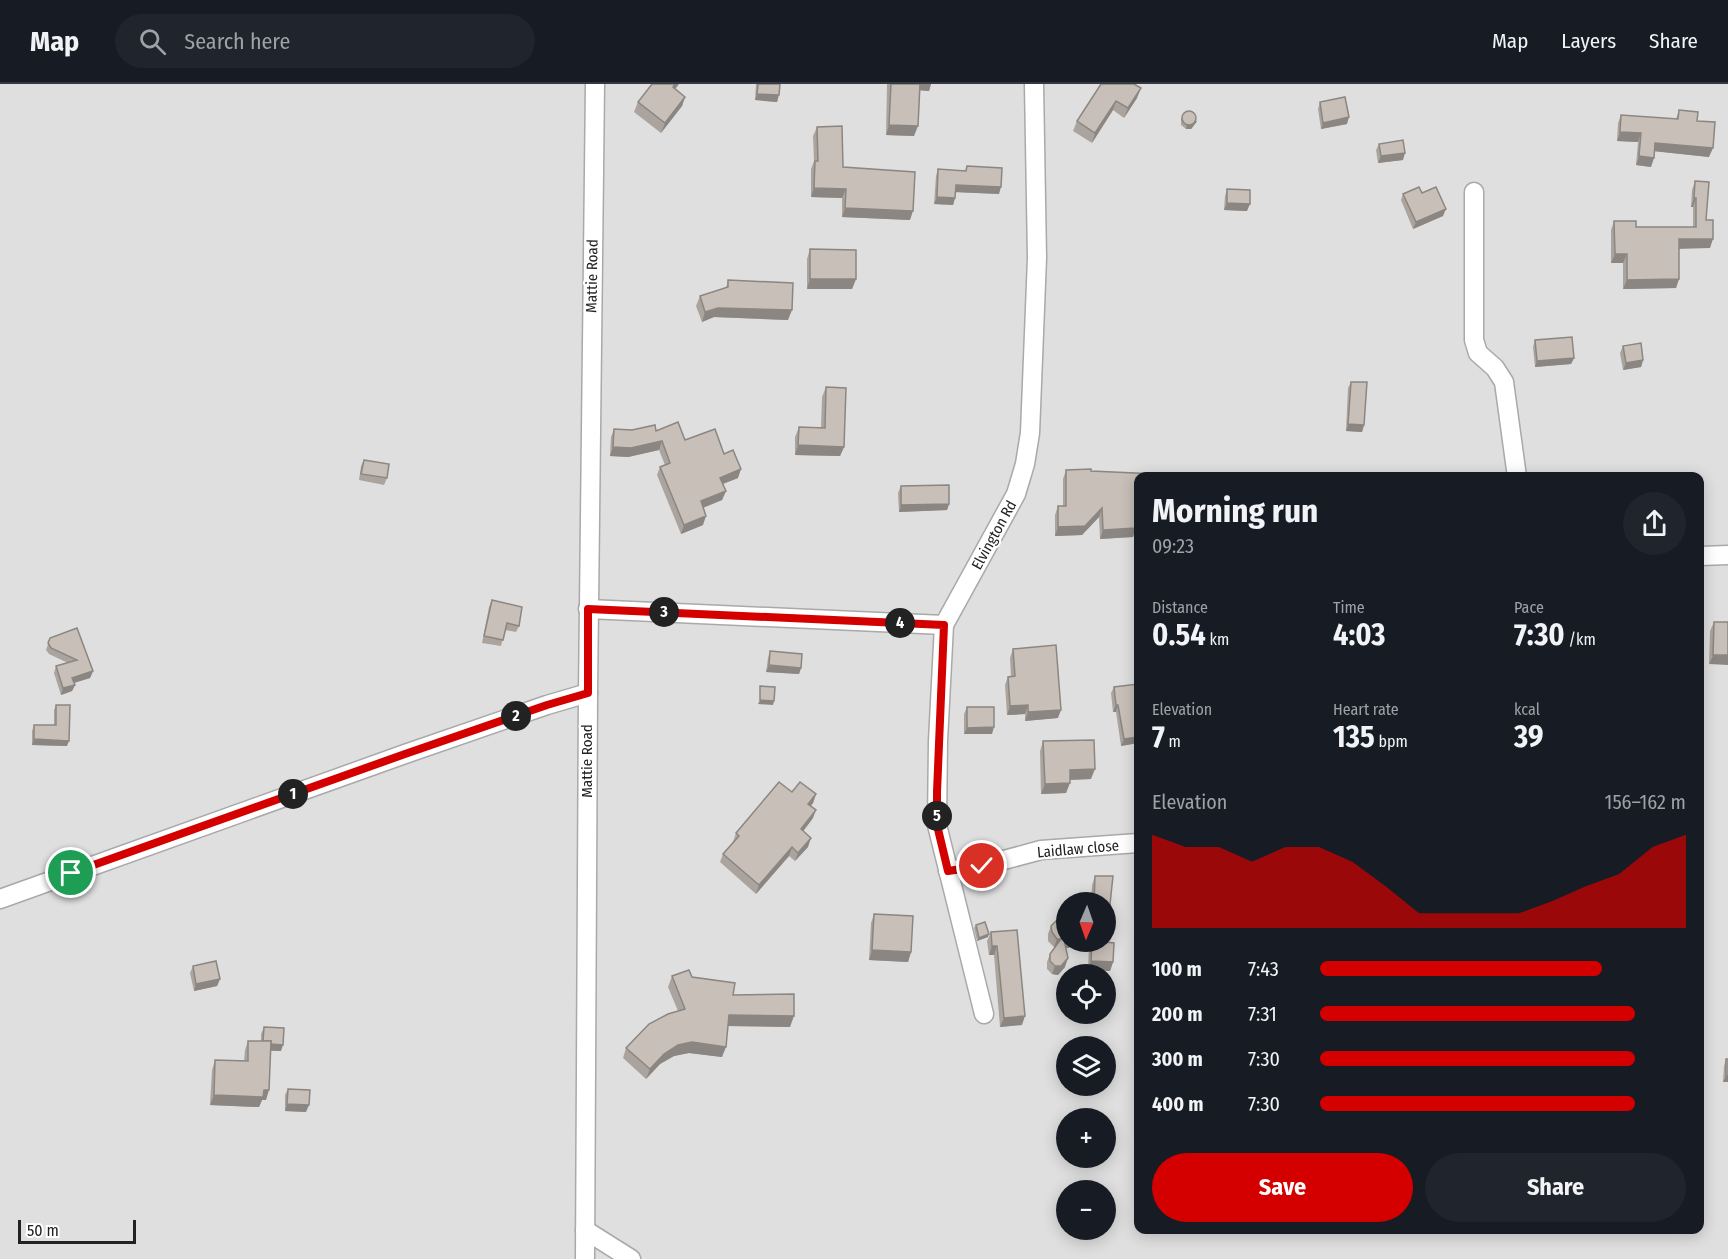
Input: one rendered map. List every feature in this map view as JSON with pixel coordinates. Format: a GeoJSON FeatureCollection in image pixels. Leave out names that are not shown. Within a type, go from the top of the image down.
{"type":"FeatureCollection","features":[{"type":"Feature","properties":{"kind":"street","name":"Mattie Road"},"geometry":{"type":"LineString","coordinates":[[585,1259],[588,609],[595,84]]}},
{"type":"Feature","properties":{"kind":"street","name":"Elvington Rd"},"geometry":{"type":"LineString","coordinates":[[944,625],[1017,494],[1025,464],[1030,433],[1036,258],[1034,84]]}},
{"type":"Feature","properties":{"kind":"street"},"geometry":{"type":"LineString","coordinates":[[1474,192],[1474,340],[1479,353],[1495,368],[1504,382],[1516,472]]}},
{"type":"Feature","properties":{"kind":"street"},"geometry":{"type":"LineString","coordinates":[[1704,555],[1728,555]]}},
{"type":"Feature","properties":{"kind":"street"},"geometry":{"type":"LineString","coordinates":[[588,609],[944,625],[938,741],[937,825],[984,1014]]}},
{"type":"Feature","properties":{"kind":"street"},"geometry":{"type":"LineString","coordinates":[[0,899],[405,754],[588,693]]}},
{"type":"Feature","properties":{"kind":"street","name":"Laidlaw close"},"geometry":{"type":"LineString","coordinates":[[948,871],[982,866],[1041,850],[1134,843]]}},
{"type":"Feature","properties":{"kind":"street"},"geometry":{"type":"LineString","coordinates":[[585,1230],[631,1259]]}},
{"type":"Feature","properties":{"kind":"shaded area"},"geometry":{"type":"Polygon","coordinates":[[[0,84],[1728,84],[1728,1259],[0,1259],[0,84]]]}},
{"type":"Feature","properties":{"kind":"building"},"geometry":{"type":"Polygon","coordinates":[[[652,84],[675,84],[673,87],[685,97],[665,123],[638,102],[652,84]]]}},
{"type":"Feature","properties":{"kind":"building"},"geometry":{"type":"Polygon","coordinates":[[[758,84],[780,84],[779,95],[757,94],[758,84]]]}},
{"type":"Feature","properties":{"kind":"building"},"geometry":{"type":"Polygon","coordinates":[[[891,84],[920,84],[918,126],[889,125],[891,84]]]}},
{"type":"Feature","properties":{"kind":"building"},"geometry":{"type":"Polygon","coordinates":[[[1101,84],[1134,84],[1141,88],[1128,108],[1116,101],[1095,133],[1077,121],[1101,84]]]}},
{"type":"Feature","properties":{"kind":"building"},"geometry":{"type":"Polygon","coordinates":[[[1345,97],[1349,117],[1323,123],[1320,102],[1345,97]]]}},
{"type":"Feature","properties":{"kind":"building"},"geometry":{"type":"Polygon","coordinates":[[[1679,110],[1698,112],[1697,121],[1715,122],[1713,148],[1655,143],[1654,158],[1639,156],[1641,133],[1620,132],[1621,115],[1678,119],[1679,110]]]}},
{"type":"Feature","properties":{"kind":"building"},"geometry":{"type":"Polygon","coordinates":[[[1186,111],[1192,111],[1196,118],[1192,125],[1186,125],[1182,121],[1182,115],[1186,111]]]}},
{"type":"Feature","properties":{"kind":"building"},"geometry":{"type":"Polygon","coordinates":[[[842,126],[843,167],[915,172],[913,211],[845,208],[846,189],[814,188],[815,161],[818,161],[817,127],[842,126]]]}},
{"type":"Feature","properties":{"kind":"building"},"geometry":{"type":"Polygon","coordinates":[[[1403,140],[1405,153],[1381,156],[1379,144],[1403,140]]]}},
{"type":"Feature","properties":{"kind":"building"},"geometry":{"type":"Polygon","coordinates":[[[967,166],[1002,168],[1001,187],[956,185],[955,198],[937,197],[938,169],[966,171],[967,166]]]}},
{"type":"Feature","properties":{"kind":"building"},"geometry":{"type":"Polygon","coordinates":[[[1695,181],[1709,182],[1706,220],[1713,220],[1713,239],[1679,239],[1679,279],[1627,280],[1627,254],[1615,254],[1614,221],[1636,221],[1636,227],[1696,227],[1695,181]]]}},
{"type":"Feature","properties":{"kind":"building"},"geometry":{"type":"Polygon","coordinates":[[[1419,187],[1422,193],[1436,187],[1446,209],[1416,222],[1403,194],[1419,187]]]}},
{"type":"Feature","properties":{"kind":"building"},"geometry":{"type":"Polygon","coordinates":[[[1227,189],[1250,190],[1250,204],[1227,203],[1227,189]]]}},
{"type":"Feature","properties":{"kind":"building"},"geometry":{"type":"Polygon","coordinates":[[[810,249],[856,250],[856,279],[810,279],[810,249]]]}},
{"type":"Feature","properties":{"kind":"building"},"geometry":{"type":"Polygon","coordinates":[[[728,280],[793,283],[792,310],[718,308],[705,312],[700,296],[728,287],[728,280]]]}},
{"type":"Feature","properties":{"kind":"building"},"geometry":{"type":"Polygon","coordinates":[[[1572,337],[1574,358],[1537,361],[1535,340],[1572,337]]]}},
{"type":"Feature","properties":{"kind":"building"},"geometry":{"type":"Polygon","coordinates":[[[1641,343],[1643,360],[1626,363],[1623,346],[1641,343]]]}},
{"type":"Feature","properties":{"kind":"building"},"geometry":{"type":"Polygon","coordinates":[[[1351,382],[1367,382],[1364,425],[1348,424],[1351,382]]]}},
{"type":"Feature","properties":{"kind":"building"},"geometry":{"type":"Polygon","coordinates":[[[826,387],[846,388],[844,447],[798,445],[799,427],[825,428],[826,387]]]}},
{"type":"Feature","properties":{"kind":"building"},"geometry":{"type":"Polygon","coordinates":[[[678,422],[685,440],[715,429],[724,454],[733,450],[741,469],[720,478],[726,491],[701,501],[706,516],[684,525],[660,467],[670,463],[662,441],[631,448],[613,447],[614,429],[632,430],[655,425],[656,431],[678,422]]]}},
{"type":"Feature","properties":{"kind":"building"},"geometry":{"type":"Polygon","coordinates":[[[364,460],[389,464],[387,478],[361,474],[364,460]]]}},
{"type":"Feature","properties":{"kind":"building"},"geometry":{"type":"Polygon","coordinates":[[[1091,469],[1091,471],[1134,473],[1134,528],[1103,530],[1102,508],[1085,526],[1058,527],[1058,506],[1066,506],[1066,470],[1091,469]]]}},
{"type":"Feature","properties":{"kind":"building"},"geometry":{"type":"Polygon","coordinates":[[[949,485],[949,504],[901,505],[901,486],[949,485]]]}},
{"type":"Feature","properties":{"kind":"building"},"geometry":{"type":"Polygon","coordinates":[[[492,600],[522,607],[519,626],[507,623],[503,640],[484,636],[492,600]]]}},
{"type":"Feature","properties":{"kind":"building"},"geometry":{"type":"Polygon","coordinates":[[[1714,622],[1728,622],[1728,655],[1713,655],[1714,622]]]}},
{"type":"Feature","properties":{"kind":"building"},"geometry":{"type":"Polygon","coordinates":[[[77,628],[93,671],[72,678],[75,685],[63,688],[56,666],[77,660],[51,648],[48,643],[50,638],[77,628]]]}},
{"type":"Feature","properties":{"kind":"building"},"geometry":{"type":"Polygon","coordinates":[[[1056,645],[1061,710],[1028,712],[1028,705],[1010,706],[1008,677],[1015,676],[1013,649],[1056,645]]]}},
{"type":"Feature","properties":{"kind":"building"},"geometry":{"type":"Polygon","coordinates":[[[770,651],[802,654],[801,668],[769,665],[770,651]]]}},
{"type":"Feature","properties":{"kind":"building"},"geometry":{"type":"Polygon","coordinates":[[[1134,684],[1134,738],[1124,739],[1114,687],[1134,684]]]}},
{"type":"Feature","properties":{"kind":"building"},"geometry":{"type":"Polygon","coordinates":[[[760,686],[775,687],[774,701],[760,700],[760,686]]]}},
{"type":"Feature","properties":{"kind":"building"},"geometry":{"type":"Polygon","coordinates":[[[56,705],[70,705],[69,741],[34,739],[34,725],[56,725],[56,705]]]}},
{"type":"Feature","properties":{"kind":"building"},"geometry":{"type":"Polygon","coordinates":[[[967,707],[994,707],[994,727],[967,728],[967,707]]]}},
{"type":"Feature","properties":{"kind":"building"},"geometry":{"type":"Polygon","coordinates":[[[1094,740],[1095,769],[1070,770],[1070,783],[1045,784],[1043,741],[1094,740]]]}},
{"type":"Feature","properties":{"kind":"building"},"geometry":{"type":"Polygon","coordinates":[[[779,782],[792,792],[800,782],[816,794],[808,804],[816,810],[801,829],[811,838],[798,853],[792,847],[759,885],[723,854],[739,836],[736,833],[779,782]]]}},
{"type":"Feature","properties":{"kind":"building"},"geometry":{"type":"Polygon","coordinates":[[[1095,876],[1113,876],[1111,892],[1094,892],[1095,876]]]}},
{"type":"Feature","properties":{"kind":"building"},"geometry":{"type":"Polygon","coordinates":[[[874,914],[913,916],[911,952],[872,950],[874,914]]]}},
{"type":"Feature","properties":{"kind":"building"},"geometry":{"type":"Polygon","coordinates":[[[1056,921],[1056,938],[1052,932],[1051,926],[1056,921]]]}},
{"type":"Feature","properties":{"kind":"building"},"geometry":{"type":"Polygon","coordinates":[[[985,922],[989,934],[979,938],[976,925],[985,922]]]}},
{"type":"Feature","properties":{"kind":"building"},"geometry":{"type":"Polygon","coordinates":[[[1017,930],[1025,1016],[1004,1018],[997,946],[992,946],[991,932],[1017,930]]]}},
{"type":"Feature","properties":{"kind":"building"},"geometry":{"type":"Polygon","coordinates":[[[1056,946],[1056,952],[1067,952],[1068,958],[1063,964],[1055,966],[1050,961],[1050,954],[1056,946]]]}},
{"type":"Feature","properties":{"kind":"building"},"geometry":{"type":"Polygon","coordinates":[[[1091,952],[1114,952],[1113,962],[1091,961],[1091,952]]]}},
{"type":"Feature","properties":{"kind":"building"},"geometry":{"type":"Polygon","coordinates":[[[216,961],[220,979],[196,984],[193,966],[216,961]]]}},
{"type":"Feature","properties":{"kind":"building"},"geometry":{"type":"Polygon","coordinates":[[[689,970],[692,977],[735,983],[733,995],[794,994],[794,1016],[729,1015],[726,1047],[692,1042],[678,1045],[664,1054],[650,1069],[626,1048],[649,1024],[668,1014],[685,1009],[672,976],[689,970]]]}},
{"type":"Feature","properties":{"kind":"building"},"geometry":{"type":"Polygon","coordinates":[[[264,1027],[284,1028],[283,1045],[263,1041],[264,1027]]]}},
{"type":"Feature","properties":{"kind":"building"},"geometry":{"type":"Polygon","coordinates":[[[248,1041],[271,1041],[269,1090],[264,1090],[263,1097],[214,1095],[215,1060],[248,1061],[248,1041]]]}},
{"type":"Feature","properties":{"kind":"building"},"geometry":{"type":"Polygon","coordinates":[[[1726,1059],[1728,1059],[1728,1076],[1726,1076],[1726,1059]]]}},
{"type":"Feature","properties":{"kind":"building"},"geometry":{"type":"Polygon","coordinates":[[[288,1089],[310,1090],[309,1105],[287,1104],[288,1089]]]}},
{"type":"Feature","properties":{"kind":"route"},"geometry":{"type":"LineString","coordinates":[[71,873],[405,754],[588,693],[588,609],[944,625],[944,664],[938,741],[937,825],[948,871],[982,866]]}}]}
